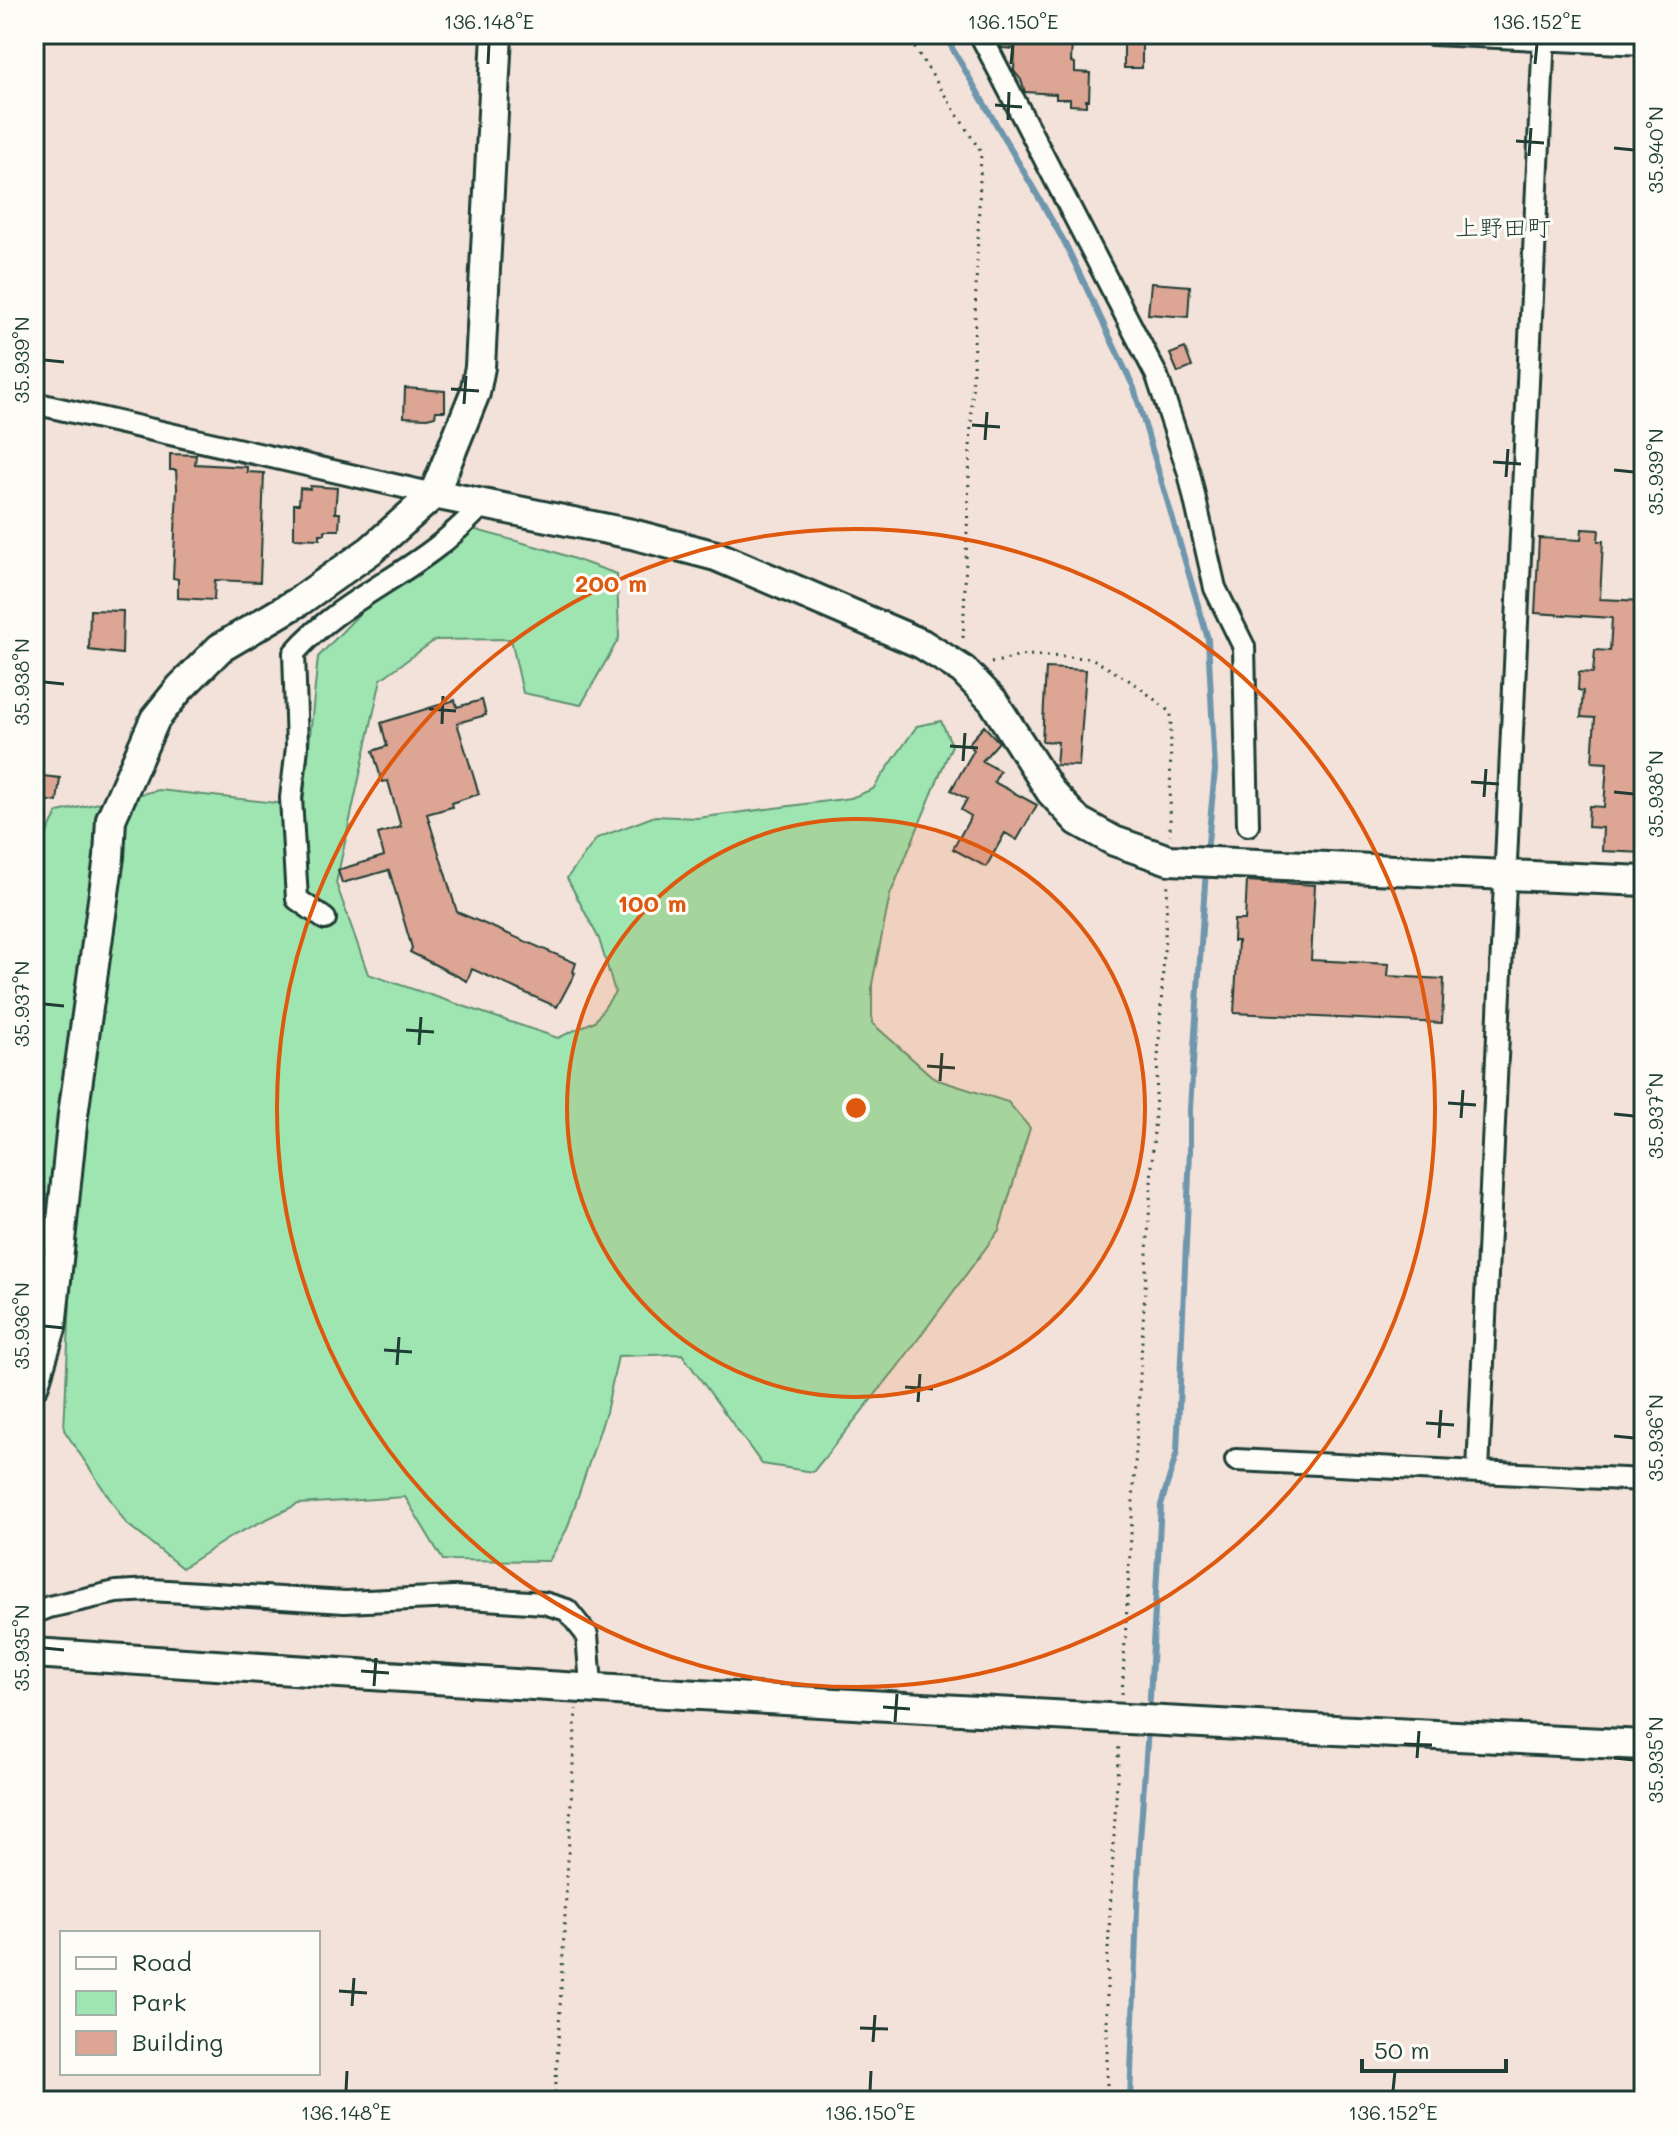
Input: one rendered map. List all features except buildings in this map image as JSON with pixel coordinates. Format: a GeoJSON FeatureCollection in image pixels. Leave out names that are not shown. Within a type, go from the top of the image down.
{"type":"FeatureCollection","features":[{"type":"Feature","properties":{"kind":"street"},"geometry":{"type":"LineString","coordinates":[[34,1384],[51,1328],[73,1115],[109,857],[111,819],[155,719],[180,688],[220,648],[298,602],[371,550],[434,494],[471,406],[480,367],[497,34]]}},
{"type":"Feature","properties":{"kind":"street"},"geometry":{"type":"LineString","coordinates":[[980,34],[1157,376],[1189,473],[1215,588],[1244,647],[1248,825]]}},
{"type":"Feature","properties":{"kind":"street"},"geometry":{"type":"LineString","coordinates":[[1432,34],[1644,44]]}},
{"type":"Feature","properties":{"kind":"street"},"geometry":{"type":"LineString","coordinates":[[1478,1471],[1544,37]]}},
{"type":"Feature","properties":{"kind":"street"},"geometry":{"type":"LineString","coordinates":[[34,403],[434,494],[632,534],[716,556],[922,644],[963,670],[993,701],[1051,792],[1078,821],[1114,841],[1169,860],[1644,881]]}},
{"type":"Feature","properties":{"kind":"street"},"geometry":{"type":"LineString","coordinates":[[325,919],[297,899],[291,798],[297,747],[294,653],[313,631],[438,546],[484,504]]}},
{"type":"Feature","properties":{"kind":"street"},"geometry":{"type":"LineString","coordinates":[[1236,1460],[1644,1480]]}},
{"type":"Feature","properties":{"kind":"street"},"geometry":{"type":"LineString","coordinates":[[34,1613],[116,1592],[151,1590],[345,1602],[454,1597],[544,1603],[567,1610],[587,1635],[591,1685],[577,1690]]}},
{"type":"Feature","properties":{"kind":"street"},"geometry":{"type":"LineString","coordinates":[[34,1653],[577,1690],[1644,1745]]}},
{"type":"Feature","properties":{"kind":"path"},"geometry":{"type":"LineString","coordinates":[[906,34],[981,152],[963,670],[1026,655],[1091,658],[1137,685],[1171,713],[1169,860],[1107,1969],[1107,2101]]}},
{"type":"Feature","properties":{"kind":"path"},"geometry":{"type":"LineString","coordinates":[[555,2101],[577,1690]]}},
{"type":"Feature","properties":{"kind":"green space"},"geometry":{"type":"Polygon","coordinates":[[[447,522],[549,550],[617,574],[619,638],[581,705],[523,693],[511,639],[435,640],[381,679],[336,883],[368,974],[558,1038],[595,1021],[615,992],[599,939],[567,878],[597,838],[655,816],[697,818],[851,798],[873,789],[917,726],[941,721],[952,745],[890,895],[872,984],[872,1023],[935,1079],[1008,1102],[1030,1128],[999,1230],[896,1369],[813,1472],[762,1464],[682,1354],[618,1356],[606,1412],[567,1529],[549,1561],[443,1560],[405,1497],[298,1504],[232,1536],[182,1568],[126,1523],[64,1430],[72,1258],[34,1251],[34,842],[42,842],[58,812],[159,790],[303,806],[318,657],[447,522]]]}},
{"type":"Feature","properties":{"kind":"waterway"},"geometry":{"type":"LineString","coordinates":[[944,34],[1065,243],[1134,388],[1208,639],[1215,770],[1207,853]]}},
{"type":"Feature","properties":{"kind":"waterway"},"geometry":{"type":"LineString","coordinates":[[1149,1714],[1161,1505],[1177,1452],[1190,1108],[1206,869]]}},
{"type":"Feature","properties":{"kind":"waterway"},"geometry":{"type":"LineString","coordinates":[[1130,2101],[1139,1853],[1148,1729]]}},
{"type":"Feature","properties":{"kind":"district","name":"上野田町"},"geometry":{"type":"Point","coordinates":[1503,226]}}]}
